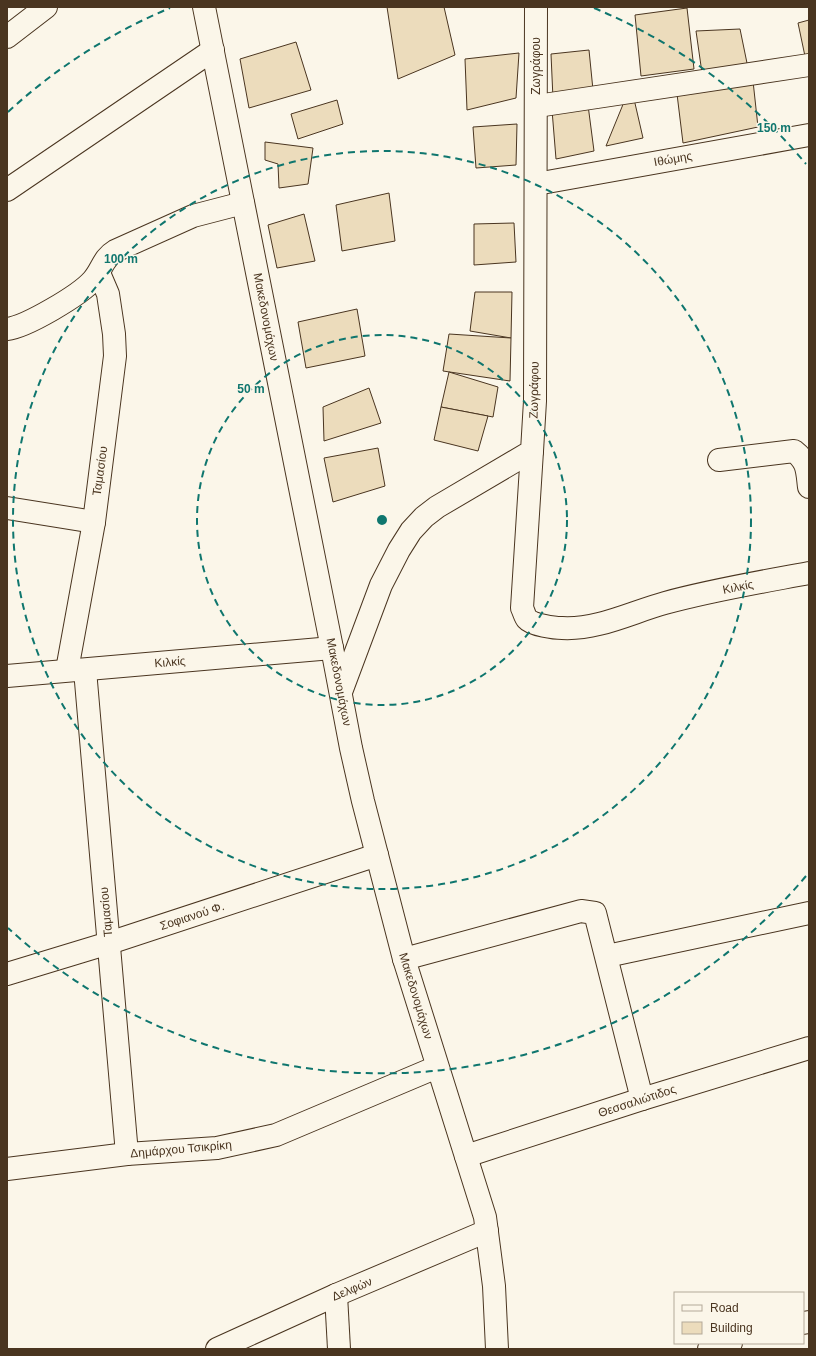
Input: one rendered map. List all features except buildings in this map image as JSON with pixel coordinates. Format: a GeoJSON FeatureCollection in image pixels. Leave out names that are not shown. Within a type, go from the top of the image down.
{"type":"FeatureCollection","features":[{"type":"Feature","properties":{"kind":"street"},"geometry":{"type":"LineString","coordinates":[[7,37],[46,7]]}},
{"type":"Feature","properties":{"kind":"street","name":"Μακεδονομάχων"},"geometry":{"type":"LineString","coordinates":[[204,7],[341,692],[353,760],[404,959],[437,1067],[480,1198],[487,1231],[494,1286],[497,1349]]}},
{"type":"Feature","properties":{"kind":"street","name":"Ζωγράφου"},"geometry":{"type":"LineString","coordinates":[[536,7],[537,106],[535,401],[522,608],[527,619],[532,623],[562,628],[590,626],[667,602]]}},
{"type":"Feature","properties":{"kind":"street"},"geometry":{"type":"LineString","coordinates":[[7,190],[213,50]]}},
{"type":"Feature","properties":{"kind":"street"},"geometry":{"type":"LineString","coordinates":[[537,106],[809,65]]}},
{"type":"Feature","properties":{"kind":"street","name":"Ιθώμης"},"geometry":{"type":"LineString","coordinates":[[536,184],[809,135]]}},
{"type":"Feature","properties":{"kind":"street"},"geometry":{"type":"LineString","coordinates":[[7,329],[26,323],[70,299],[87,287],[99,273],[105,259],[115,251],[193,216],[242,203]]}},
{"type":"Feature","properties":{"kind":"street","name":"Ταμασίου"},"geometry":{"type":"LineString","coordinates":[[99,273],[108,294],[114,334],[115,356],[76,670],[109,943],[127,1154]]}},
{"type":"Feature","properties":{"kind":"street"},"geometry":{"type":"LineString","coordinates":[[718,460],[794,451],[802,457],[806,465],[809,487]]}},
{"type":"Feature","properties":{"kind":"street"},"geometry":{"type":"LineString","coordinates":[[341,692],[382,585],[399,550],[411,531],[424,517],[437,507],[532,452]]}},
{"type":"Feature","properties":{"kind":"street"},"geometry":{"type":"LineString","coordinates":[[7,508],[94,522]]}},
{"type":"Feature","properties":{"kind":"street","name":"Κιλκίς"},"geometry":{"type":"LineString","coordinates":[[667,602],[809,573]]}},
{"type":"Feature","properties":{"kind":"street","name":"Κιλκίς"},"geometry":{"type":"LineString","coordinates":[[7,676],[332,648]]}},
{"type":"Feature","properties":{"kind":"street","name":"Σοφιανού Φ."},"geometry":{"type":"LineString","coordinates":[[7,974],[109,943],[377,855]]}},
{"type":"Feature","properties":{"kind":"street"},"geometry":{"type":"LineString","coordinates":[[404,959],[581,911],[595,913],[642,1099]]}},
{"type":"Feature","properties":{"kind":"street"},"geometry":{"type":"LineString","coordinates":[[607,956],[809,913]]}},
{"type":"Feature","properties":{"kind":"street","name":"Θεσσαλιώτιδος"},"geometry":{"type":"LineString","coordinates":[[466,1156],[642,1099],[809,1048]]}},
{"type":"Feature","properties":{"kind":"street","name":"Δημάρχου Τσικρίκη"},"geometry":{"type":"LineString","coordinates":[[7,1168],[127,1154],[217,1148],[276,1135],[437,1067]]}},
{"type":"Feature","properties":{"kind":"street","name":"Δελφών"},"geometry":{"type":"LineString","coordinates":[[217,1349],[336,1295],[487,1231]]}},
{"type":"Feature","properties":{"kind":"street"},"geometry":{"type":"LineString","coordinates":[[336,1295],[339,1349]]}},
{"type":"Feature","properties":{"kind":"street"},"geometry":{"type":"LineString","coordinates":[[709,1349],[727,1344]]}}]}
